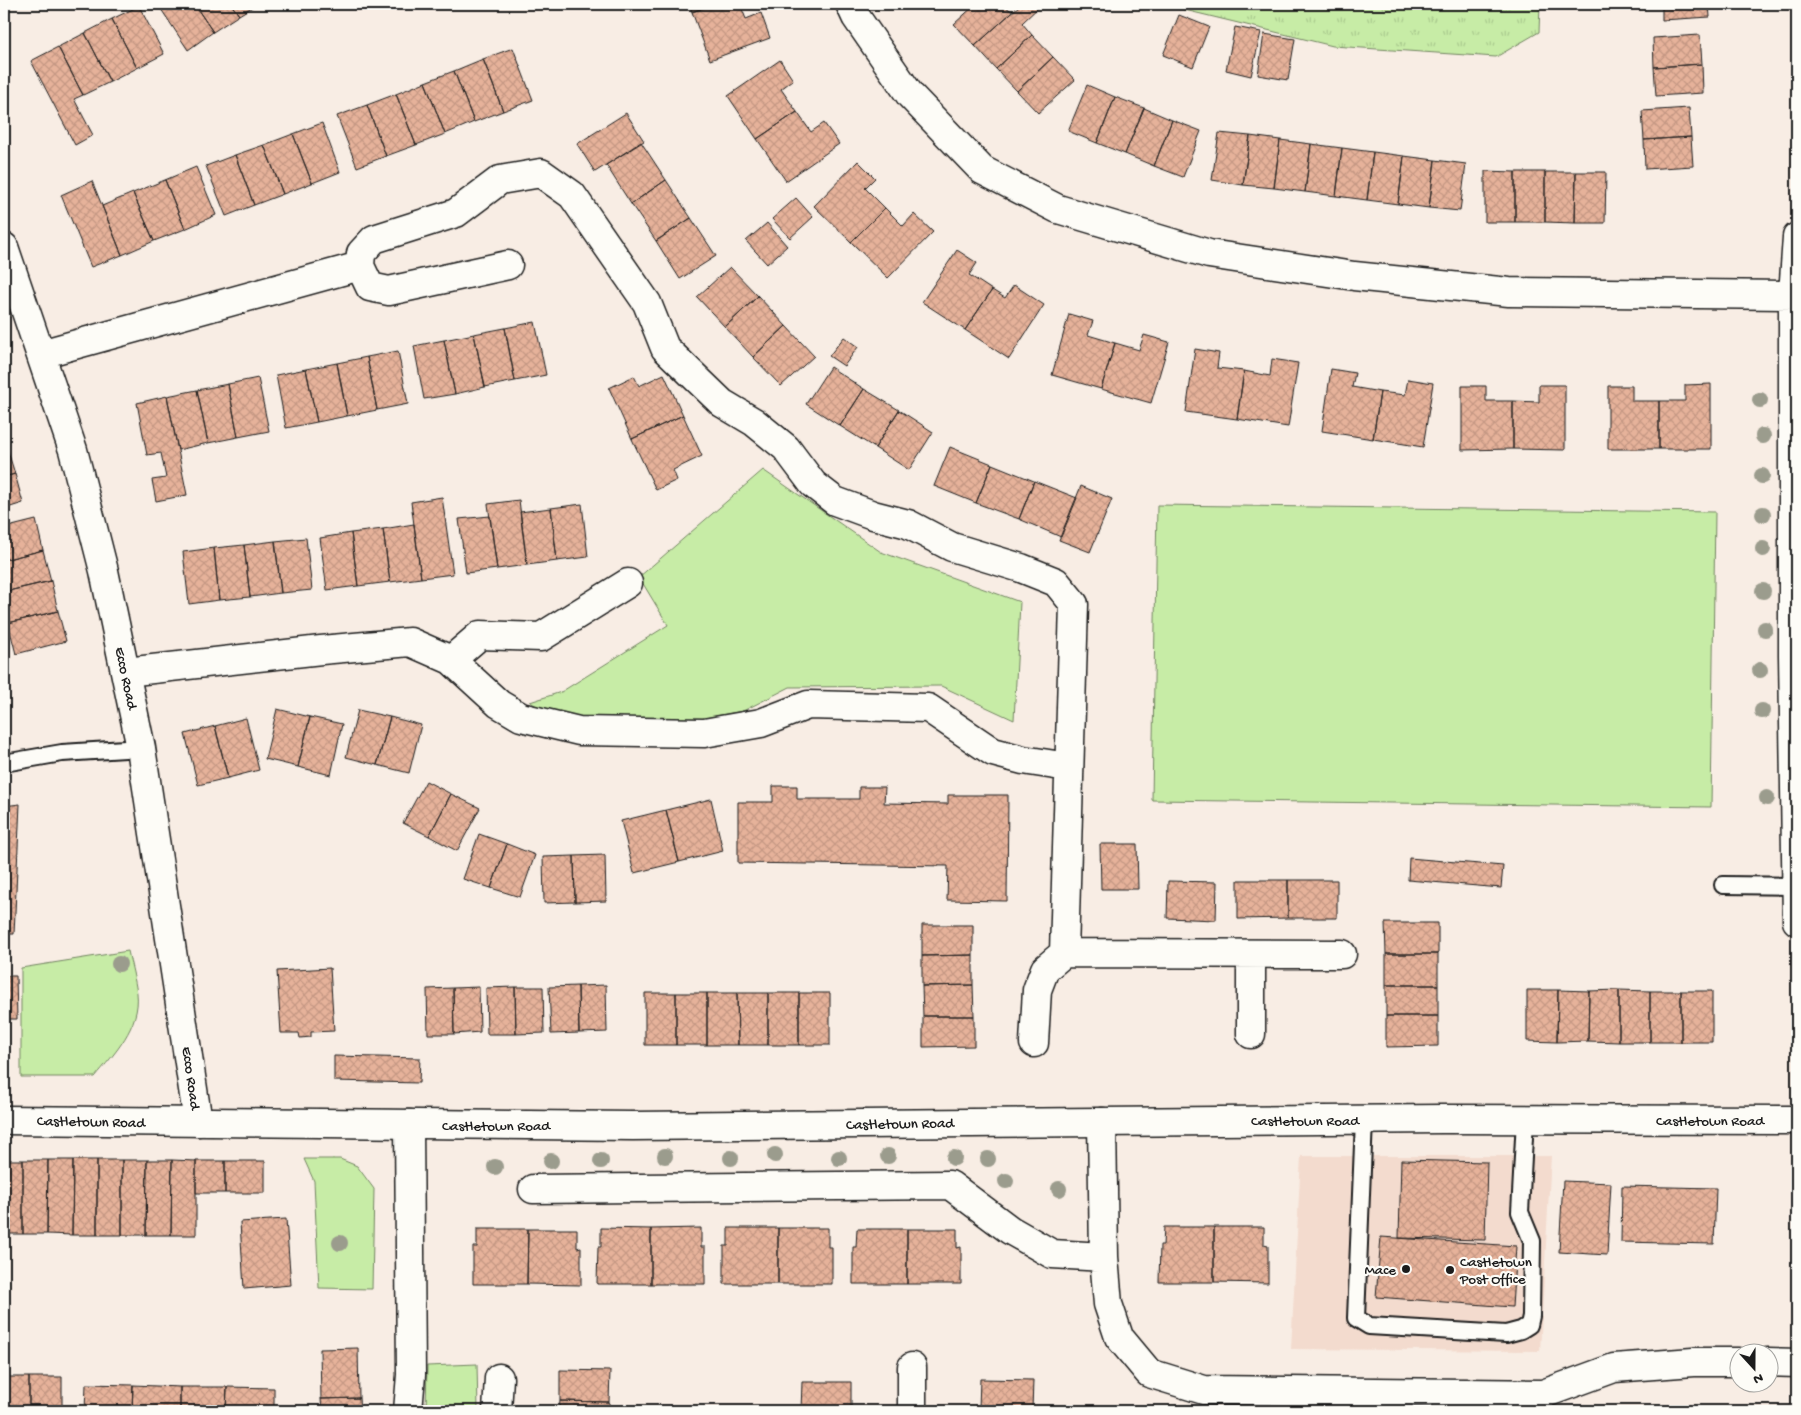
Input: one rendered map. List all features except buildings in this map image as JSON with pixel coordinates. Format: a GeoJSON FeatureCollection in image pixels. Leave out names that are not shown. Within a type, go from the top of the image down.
{"type":"FeatureCollection","features":[{"type":"Feature","properties":{"kind":"street"},"geometry":{"type":"LineString","coordinates":[[850,4],[856,17],[910,95],[982,170],[1058,209],[1209,254],[1363,277],[1509,292],[1793,295]]}},
{"type":"Feature","properties":{"kind":"street"},"geometry":{"type":"LineString","coordinates":[[508,265],[389,291],[370,287],[360,266],[361,253],[374,239],[456,213],[500,180],[541,173],[572,195],[647,302],[665,348],[722,404],[754,422],[786,448],[813,484],[835,501],[873,515],[908,524],[952,548],[1021,568],[1056,582],[1074,604],[1064,953]]}},
{"type":"Feature","properties":{"kind":"street"},"geometry":{"type":"LineString","coordinates":[[1797,237],[1793,295],[1797,921]]}},
{"type":"Feature","properties":{"kind":"street","name":"Ecco Road"},"geometry":{"type":"LineString","coordinates":[[4,247],[73,450],[104,571],[142,748],[198,1122]]}},
{"type":"Feature","properties":{"kind":"street"},"geometry":{"type":"LineString","coordinates":[[41,354],[360,266]]}},
{"type":"Feature","properties":{"kind":"street"},"geometry":{"type":"LineString","coordinates":[[451,660],[480,635],[540,637],[628,583]]}},
{"type":"Feature","properties":{"kind":"street"},"geometry":{"type":"LineString","coordinates":[[126,672],[410,642],[451,660],[499,704],[521,717],[580,731],[704,733],[761,723],[808,705],[928,708],[993,752],[1023,760],[1068,767]]}},
{"type":"Feature","properties":{"kind":"street"},"geometry":{"type":"LineString","coordinates":[[1034,1043],[1037,990],[1045,969],[1064,953],[1342,954]]}},
{"type":"Feature","properties":{"kind":"street"},"geometry":{"type":"LineString","coordinates":[[1250,954],[1251,1034]]}},
{"type":"Feature","properties":{"kind":"street","name":"Castletown Road"},"geometry":{"type":"LineString","coordinates":[[4,1120],[633,1126],[1525,1119],[1797,1120]]}},
{"type":"Feature","properties":{"kind":"street"},"geometry":{"type":"LineString","coordinates":[[1102,1122],[1104,1257],[1108,1304],[1119,1337],[1149,1373],[1204,1390],[1356,1402],[1542,1394],[1614,1368],[1693,1362],[1728,1362]]}},
{"type":"Feature","properties":{"kind":"street"},"geometry":{"type":"LineString","coordinates":[[408,1411],[411,1375],[409,1124]]}},
{"type":"Feature","properties":{"kind":"street"},"geometry":{"type":"LineString","coordinates":[[532,1189],[950,1185],[1010,1230],[1052,1254],[1104,1257]]}},
{"type":"Feature","properties":{"kind":"street"},"geometry":{"type":"LineString","coordinates":[[1778,1362],[1797,1363]]}},
{"type":"Feature","properties":{"kind":"street"},"geometry":{"type":"LineString","coordinates":[[912,1367],[912,1411]]}},
{"type":"Feature","properties":{"kind":"street"},"geometry":{"type":"LineString","coordinates":[[497,1411],[499,1378]]}},
{"type":"Feature","properties":{"kind":"lane"},"geometry":{"type":"LineString","coordinates":[[4,763],[62,753],[142,748]]}},
{"type":"Feature","properties":{"kind":"lane"},"geometry":{"type":"LineString","coordinates":[[1723,885],[1797,886]]}},
{"type":"Feature","properties":{"kind":"lane"},"geometry":{"type":"LineString","coordinates":[[1364,1120],[1356,1318],[1369,1326],[1506,1334],[1529,1325],[1531,1316],[1532,1241],[1520,1212],[1525,1119]]}},
{"type":"Feature","properties":{"kind":"shaded area"},"geometry":{"type":"Polygon","coordinates":[[[1301,1156],[1551,1156],[1540,1351],[1291,1349],[1301,1156]]]}},
{"type":"Feature","properties":{"kind":"green space"},"geometry":{"type":"Polygon","coordinates":[[[1160,4],[1540,4],[1539,32],[1496,57],[1333,46],[1160,4]]]}},
{"type":"Feature","properties":{"kind":"green space"},"geometry":{"type":"Polygon","coordinates":[[[763,470],[881,552],[1020,602],[1014,720],[941,686],[790,687],[743,711],[684,722],[590,720],[554,716],[530,702],[561,692],[668,625],[639,577],[763,470]]]}},
{"type":"Feature","properties":{"kind":"green space"},"geometry":{"type":"Polygon","coordinates":[[[1157,505],[1715,512],[1711,807],[1152,800],[1157,505]]]}},
{"type":"Feature","properties":{"kind":"green space"},"geometry":{"type":"Polygon","coordinates":[[[128,951],[137,993],[135,1017],[125,1039],[95,1077],[21,1077],[21,968],[128,951]]]}},
{"type":"Feature","properties":{"kind":"green space"},"geometry":{"type":"Polygon","coordinates":[[[304,1159],[340,1159],[357,1166],[374,1189],[372,1289],[319,1288],[314,1181],[304,1159]]]}},
{"type":"Feature","properties":{"kind":"green space"},"geometry":{"type":"Polygon","coordinates":[[[477,1364],[478,1411],[426,1411],[427,1366],[477,1364]]]}},
{"type":"Feature","properties":{"kind":"place","name":"Mace"},"geometry":{"type":"Point","coordinates":[1406,1269]}},
{"type":"Feature","properties":{"kind":"place","name":"Castletown Post Office"},"geometry":{"type":"Point","coordinates":[1450,1270]}}]}
